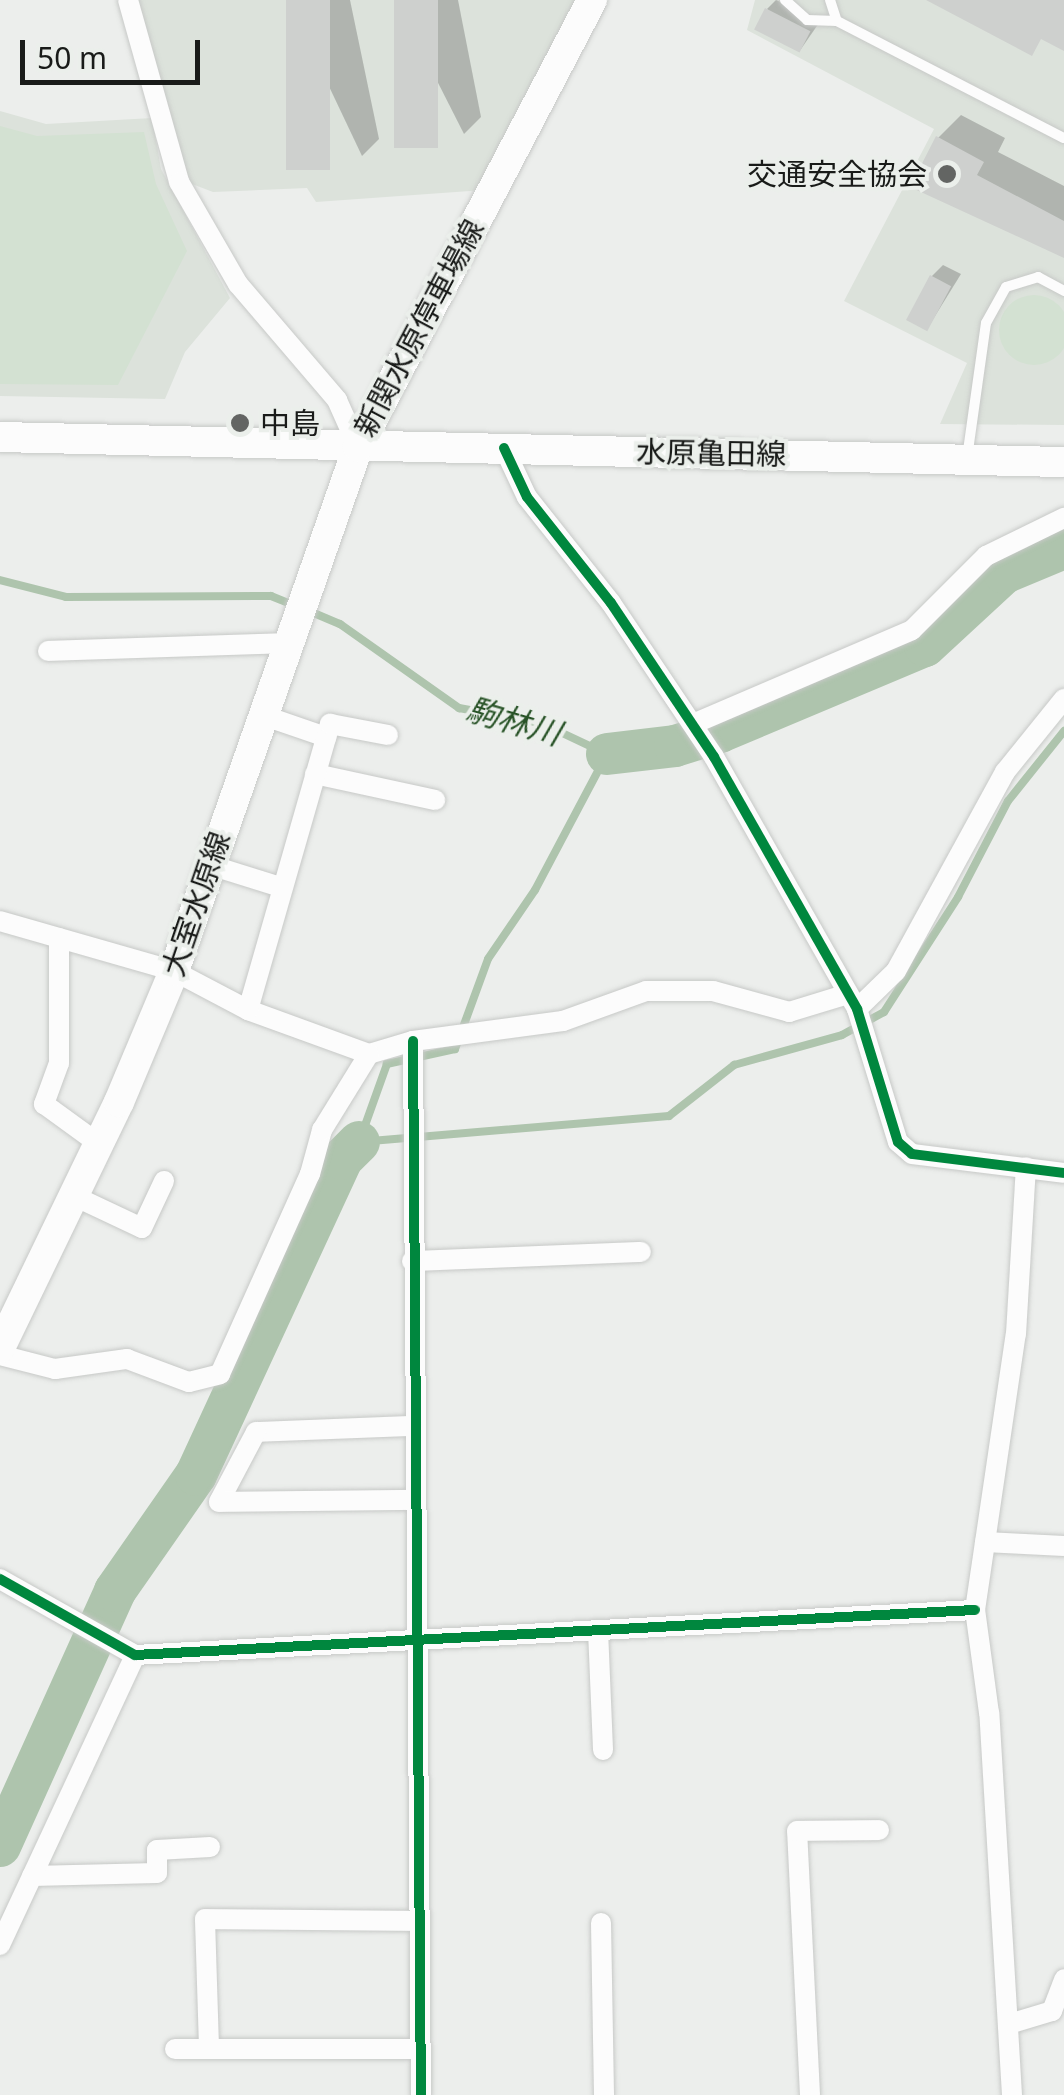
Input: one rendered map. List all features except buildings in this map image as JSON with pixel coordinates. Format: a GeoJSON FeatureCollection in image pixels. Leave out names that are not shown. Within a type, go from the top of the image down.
{"type":"FeatureCollection","features":[{"type":"Feature","properties":{"kind":"main road","name":"新関水原停車場線"},"geometry":{"type":"LineString","coordinates":[[0,437],[358,446],[592,0]]}},
{"type":"Feature","properties":{"kind":"main road","name":"水原亀田線"},"geometry":{"type":"LineString","coordinates":[[358,446],[1064,462]]}},
{"type":"Feature","properties":{"kind":"main road","name":"大室水原線"},"geometry":{"type":"LineString","coordinates":[[0,1351],[99,1144],[174,971],[358,446]]}},
{"type":"Feature","properties":{"kind":"street"},"geometry":{"type":"LineString","coordinates":[[128,0],[179,182],[238,284],[337,400],[358,446]]}},
{"type":"Feature","properties":{"kind":"street"},"geometry":{"type":"LineString","coordinates":[[504,448],[527,497],[612,603],[714,758],[852,1002],[898,1142],[912,1154],[1064,1173]]}},
{"type":"Feature","properties":{"kind":"street"},"geometry":{"type":"LineString","coordinates":[[694,724],[912,630],[986,556],[1064,518]]}},
{"type":"Feature","properties":{"kind":"street"},"geometry":{"type":"LineString","coordinates":[[48,651],[286,643]]}},
{"type":"Feature","properties":{"kind":"street"},"geometry":{"type":"LineString","coordinates":[[0,921],[174,971],[248,1010],[370,1054],[413,1041],[563,1021],[646,990],[713,991],[789,1012],[852,1002],[896,971],[1005,772],[1064,699]]}},
{"type":"Feature","properties":{"kind":"street"},"geometry":{"type":"LineString","coordinates":[[262,715],[326,737]]}},
{"type":"Feature","properties":{"kind":"street"},"geometry":{"type":"LineString","coordinates":[[248,1010],[280,887],[330,724],[388,735]]}},
{"type":"Feature","properties":{"kind":"street"},"geometry":{"type":"LineString","coordinates":[[315,774],[435,800]]}},
{"type":"Feature","properties":{"kind":"street"},"geometry":{"type":"LineString","coordinates":[[210,866],[280,887]]}},
{"type":"Feature","properties":{"kind":"street"},"geometry":{"type":"LineString","coordinates":[[59,938],[60,1064],[44,1104],[99,1144]]}},
{"type":"Feature","properties":{"kind":"street"},"geometry":{"type":"LineString","coordinates":[[413,1041],[413,1640],[421,2095]]}},
{"type":"Feature","properties":{"kind":"street"},"geometry":{"type":"LineString","coordinates":[[0,1351],[54,1369],[127,1359],[189,1382],[220,1374],[310,1174],[322,1130],[370,1054]]}},
{"type":"Feature","properties":{"kind":"street"},"geometry":{"type":"LineString","coordinates":[[1012,2095],[988,1712],[974,1610],[1016,1334],[1026,1167]]}},
{"type":"Feature","properties":{"kind":"street"},"geometry":{"type":"LineString","coordinates":[[74,1196],[142,1228],[164,1180]]}},
{"type":"Feature","properties":{"kind":"street"},"geometry":{"type":"LineString","coordinates":[[412,1261],[640,1252]]}},
{"type":"Feature","properties":{"kind":"street"},"geometry":{"type":"LineString","coordinates":[[412,1426],[256,1432],[219,1502],[412,1500]]}},
{"type":"Feature","properties":{"kind":"street"},"geometry":{"type":"LineString","coordinates":[[985,1542],[1064,1546]]}},
{"type":"Feature","properties":{"kind":"street"},"geometry":{"type":"LineString","coordinates":[[0,1579],[135,1655],[974,1610]]}},
{"type":"Feature","properties":{"kind":"street"},"geometry":{"type":"LineString","coordinates":[[598,1630],[603,1750]]}},
{"type":"Feature","properties":{"kind":"street"},"geometry":{"type":"LineString","coordinates":[[0,1945],[135,1655]]}},
{"type":"Feature","properties":{"kind":"street"},"geometry":{"type":"LineString","coordinates":[[810,2095],[796,1831],[879,1830]]}},
{"type":"Feature","properties":{"kind":"street"},"geometry":{"type":"LineString","coordinates":[[32,1876],[158,1873],[156,1850],[210,1847]]}},
{"type":"Feature","properties":{"kind":"street"},"geometry":{"type":"LineString","coordinates":[[209,2047],[205,1920],[418,1920]]}},
{"type":"Feature","properties":{"kind":"street"},"geometry":{"type":"LineString","coordinates":[[600,1923],[604,2095]]}},
{"type":"Feature","properties":{"kind":"street"},"geometry":{"type":"LineString","coordinates":[[1009,2024],[1052,2011],[1064,1979]]}},
{"type":"Feature","properties":{"kind":"street"},"geometry":{"type":"LineString","coordinates":[[175,2050],[420,2049]]}},
{"type":"Feature","properties":{"kind":"lane"},"geometry":{"type":"LineString","coordinates":[[784,0],[807,20],[836,21],[1064,138]]}},
{"type":"Feature","properties":{"kind":"lane"},"geometry":{"type":"LineString","coordinates":[[830,0],[836,21]]}},
{"type":"Feature","properties":{"kind":"lane"},"geometry":{"type":"LineString","coordinates":[[967,458],[986,323],[1006,287],[1038,276],[1064,291]]}},
{"type":"Feature","properties":{"kind":"shaded area"},"geometry":{"type":"Polygon","coordinates":[[[133,0],[581,0],[484,190],[316,202],[307,188],[213,192],[192,184],[176,151],[133,0]]]}},
{"type":"Feature","properties":{"kind":"shaded area"},"geometry":{"type":"Polygon","coordinates":[[[755,0],[1064,0],[1064,425],[940,424],[967,363],[844,301],[934,129],[747,30],[755,0]]]}},
{"type":"Feature","properties":{"kind":"shaded area"},"geometry":{"type":"Polygon","coordinates":[[[0,111],[46,124],[152,118],[161,169],[230,298],[185,352],[165,399],[0,396],[0,111]]]}},
{"type":"Feature","properties":{"kind":"green space"},"geometry":{"type":"Polygon","coordinates":[[[0,126],[37,136],[144,132],[156,184],[187,251],[118,385],[0,384],[0,126]]]}},
{"type":"Feature","properties":{"kind":"green space"},"geometry":{"type":"Polygon","coordinates":[[[1034,295],[1058,306],[1069,330],[1058,354],[1034,365],[1010,354],[999,330],[1010,306],[1034,295]]]}},
{"type":"Feature","properties":{"kind":"waterway","name":"駒林川"},"geometry":{"type":"LineString","coordinates":[[607,754],[675,746],[720,732],[925,646],[1004,573],[1064,548]]}},
{"type":"Feature","properties":{"kind":"waterway","name":"駒林川"},"geometry":{"type":"LineString","coordinates":[[0,580],[66,597],[271,596],[296,606]]}},
{"type":"Feature","properties":{"kind":"waterway"},"geometry":{"type":"LineString","coordinates":[[309,611],[340,624],[459,708],[541,723],[607,754],[535,890],[488,959],[455,1049],[387,1064],[359,1142],[669,1116],[734,1065],[842,1035],[884,1012],[958,897],[1008,801],[1064,731]]}},
{"type":"Feature","properties":{"kind":"waterway"},"geometry":{"type":"LineString","coordinates":[[0,1846],[115,1591],[196,1475],[342,1159],[359,1142]]}},
{"type":"Feature","properties":{"kind":"cycle path"},"geometry":{"type":"LineString","coordinates":[[504,448],[527,497],[611,603],[714,757],[857,1009],[898,1142],[912,1154],[1064,1173]]}},
{"type":"Feature","properties":{"kind":"cycle path"},"geometry":{"type":"LineString","coordinates":[[413,1041],[421,2095]]}},
{"type":"Feature","properties":{"kind":"cycle path"},"geometry":{"type":"LineString","coordinates":[[0,1579],[135,1655],[975,1610]]}},
{"type":"Feature","properties":{"kind":"place","name":"交通安全協会"},"geometry":{"type":"Point","coordinates":[947,174]}},
{"type":"Feature","properties":{"kind":"place","name":"中島"},"geometry":{"type":"Point","coordinates":[240,423]}}]}
